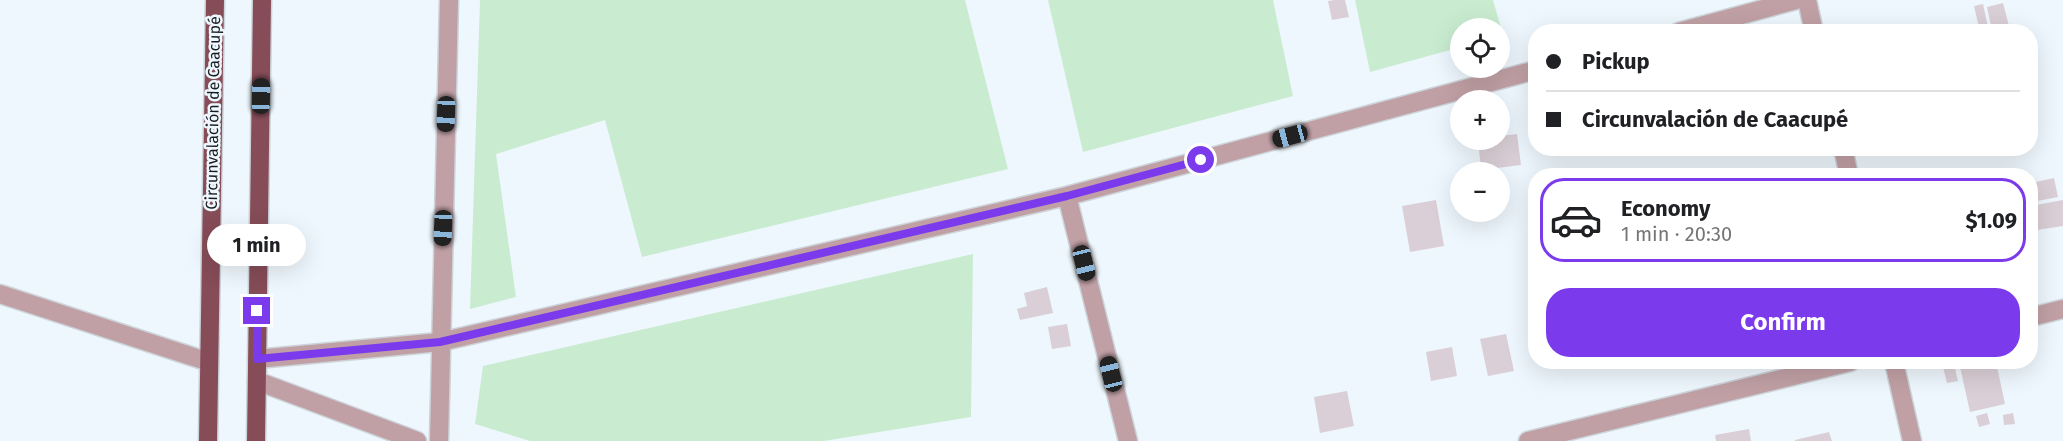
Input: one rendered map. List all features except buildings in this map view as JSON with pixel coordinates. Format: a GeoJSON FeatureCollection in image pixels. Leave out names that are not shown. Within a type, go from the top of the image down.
{"type":"FeatureCollection","features":[{"type":"Feature","properties":{"kind":"highway","name":"Circunvalación de Caacupé"},"geometry":{"type":"LineString","coordinates":[[208,441],[215,0]]}},
{"type":"Feature","properties":{"kind":"highway"},"geometry":{"type":"LineString","coordinates":[[256,441],[262,0]]}},
{"type":"Feature","properties":{"kind":"street"},"geometry":{"type":"LineString","coordinates":[[439,441],[448,0]]}},
{"type":"Feature","properties":{"kind":"street"},"geometry":{"type":"LineString","coordinates":[[1708,24],[1796,0]]}},
{"type":"Feature","properties":{"kind":"street"},"geometry":{"type":"LineString","coordinates":[[1807,0],[1812,24]]}},
{"type":"Feature","properties":{"kind":"street"},"geometry":{"type":"LineString","coordinates":[[257,359],[440,342],[1067,196],[1528,72]]}},
{"type":"Feature","properties":{"kind":"street"},"geometry":{"type":"LineString","coordinates":[[1067,196],[1128,441]]}},
{"type":"Feature","properties":{"kind":"street"},"geometry":{"type":"LineString","coordinates":[[0,294],[209,362]]}},
{"type":"Feature","properties":{"kind":"street"},"geometry":{"type":"LineString","coordinates":[[2038,315],[2063,309]]}},
{"type":"Feature","properties":{"kind":"street"},"geometry":{"type":"LineString","coordinates":[[1528,441],[1821,369]]}},
{"type":"Feature","properties":{"kind":"street"},"geometry":{"type":"LineString","coordinates":[[1896,369],[1912,441]]}},
{"type":"Feature","properties":{"kind":"street"},"geometry":{"type":"LineString","coordinates":[[257,381],[417,441]]}},
{"type":"Feature","properties":{"kind":"green space"},"geometry":{"type":"Polygon","coordinates":[[[480,0],[965,0],[1008,169],[642,257],[605,120],[496,154],[516,297],[470,309],[480,0]]]}},
{"type":"Feature","properties":{"kind":"green space"},"geometry":{"type":"Polygon","coordinates":[[[1048,0],[1273,0],[1293,96],[1083,152],[1048,0]]]}},
{"type":"Feature","properties":{"kind":"green space"},"geometry":{"type":"Polygon","coordinates":[[[1355,0],[1493,0],[1498,18],[1450,18],[1450,50],[1370,72],[1355,0]]]}},
{"type":"Feature","properties":{"kind":"green space"},"geometry":{"type":"Polygon","coordinates":[[[973,254],[971,417],[824,441],[530,441],[475,424],[483,366],[973,254]]]}},
{"type":"Feature","properties":{"kind":"route"},"geometry":{"type":"LineString","coordinates":[[257,311],[257,359],[440,342],[1067,196],[1201,160]]}}]}
